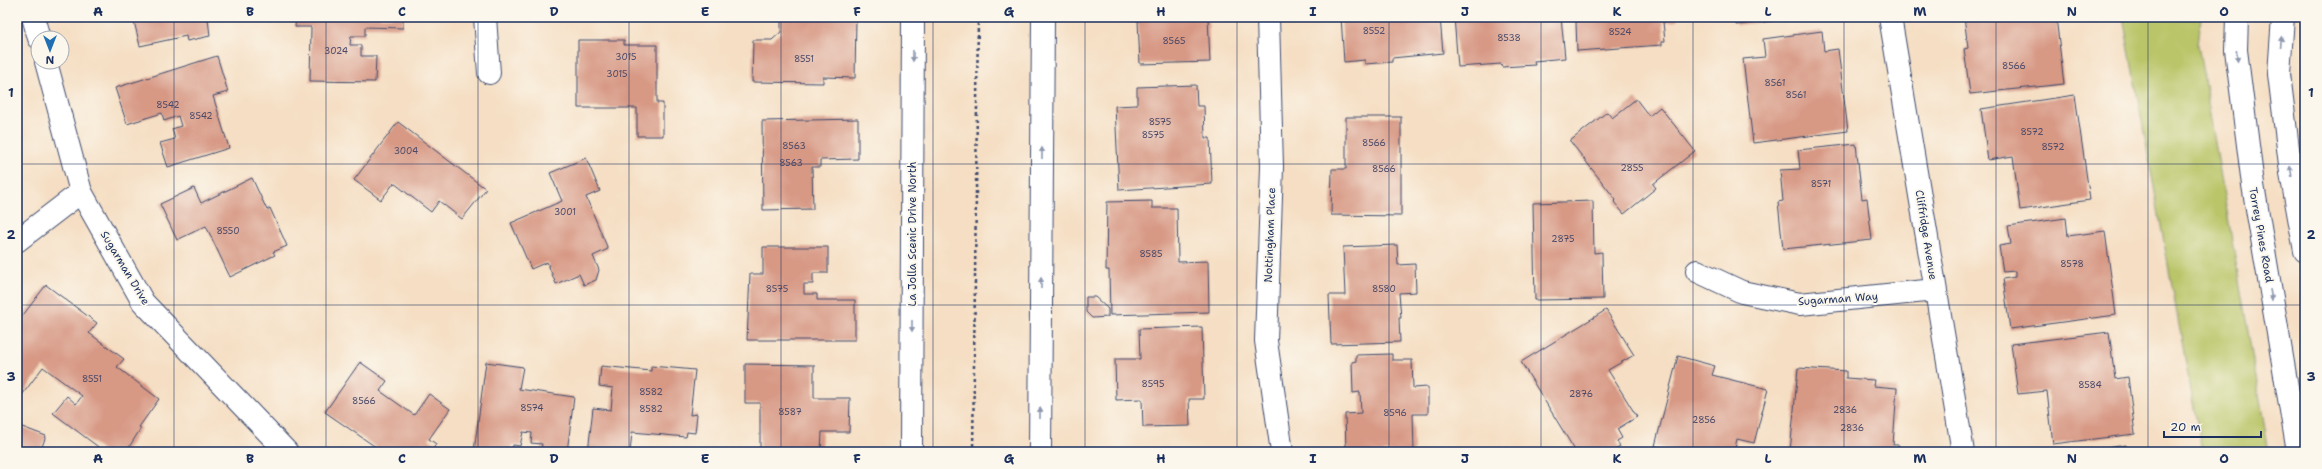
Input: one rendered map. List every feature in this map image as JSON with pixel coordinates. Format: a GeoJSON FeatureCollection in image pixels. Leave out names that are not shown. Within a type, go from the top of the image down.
{"type":"FeatureCollection","features":[{"type":"Feature","properties":{"kind":"street"},"geometry":{"type":"LineString","coordinates":[[33,17],[37,30]]}},
{"type":"Feature","properties":{"kind":"street"},"geometry":{"type":"LineString","coordinates":[[485,17],[489,73]]}},
{"type":"Feature","properties":{"kind":"street","name":"La Jolla Scenic Drive North"},"geometry":{"type":"LineString","coordinates":[[911,452],[914,17]]}},
{"type":"Feature","properties":{"kind":"street"},"geometry":{"type":"LineString","coordinates":[[1040,452],[1043,17]]}},
{"type":"Feature","properties":{"kind":"street","name":"Nottingham Place"},"geometry":{"type":"LineString","coordinates":[[1268,17],[1272,167],[1266,341],[1282,452]]}},
{"type":"Feature","properties":{"kind":"street","name":"Cliffridge Avenue"},"geometry":{"type":"LineString","coordinates":[[1890,17],[1963,452]]}},
{"type":"Feature","properties":{"kind":"street","name":"Torrey Pines Road"},"geometry":{"type":"LineString","coordinates":[[2237,17],[2236,50],[2252,185],[2298,452]]}},
{"type":"Feature","properties":{"kind":"street"},"geometry":{"type":"LineString","coordinates":[[2283,17],[2279,74],[2291,173],[2305,251]]}},
{"type":"Feature","properties":{"kind":"street","name":"Sugarman Drive"},"geometry":{"type":"LineString","coordinates":[[48,70],[82,192],[143,302],[287,452]]}},
{"type":"Feature","properties":{"kind":"street"},"geometry":{"type":"LineString","coordinates":[[17,241],[82,192]]}},
{"type":"Feature","properties":{"kind":"street","name":"Sugarman Way"},"geometry":{"type":"LineString","coordinates":[[1697,271],[1742,292],[1800,304],[1935,290]]}},
{"type":"Feature","properties":{"kind":"path"},"geometry":{"type":"LineString","coordinates":[[973,452],[978,17]]}},
{"type":"Feature","properties":{"kind":"green space"},"geometry":{"type":"Polygon","coordinates":[[[2123,17],[2201,17],[2198,45],[2269,452],[2202,452],[2123,17]]]}},
{"type":"Feature","properties":{"kind":"building"},"geometry":{"type":"Polygon","coordinates":[[[133,17],[205,17],[206,20],[208,19],[210,36],[187,41],[186,36],[140,46],[133,17]]]}},
{"type":"Feature","properties":{"kind":"building"},"geometry":{"type":"Polygon","coordinates":[[[296,17],[403,17],[403,28],[365,27],[365,36],[351,36],[350,45],[361,45],[361,56],[376,56],[375,82],[310,81],[311,27],[295,27],[296,17]]]}},
{"type":"Feature","properties":{"kind":"building"},"geometry":{"type":"Polygon","coordinates":[[[781,17],[856,17],[855,78],[823,77],[823,83],[752,82],[753,40],[772,40],[781,32],[781,17]]]}},
{"type":"Feature","properties":{"kind":"building"},"geometry":{"type":"Polygon","coordinates":[[[1132,17],[1208,17],[1210,62],[1140,64],[1138,20],[1132,20],[1132,17]]]}},
{"type":"Feature","properties":{"kind":"building"},"geometry":{"type":"Polygon","coordinates":[[[1341,17],[1440,17],[1443,53],[1392,58],[1392,62],[1365,64],[1365,60],[1344,62],[1341,17]]]}},
{"type":"Feature","properties":{"kind":"building"},"geometry":{"type":"Polygon","coordinates":[[[1454,17],[1561,17],[1565,58],[1534,61],[1535,65],[1502,67],[1501,64],[1458,67],[1454,17]]]}},
{"type":"Feature","properties":{"kind":"building"},"geometry":{"type":"Polygon","coordinates":[[[1578,17],[1678,17],[1678,21],[1663,22],[1665,41],[1662,41],[1662,45],[1577,51],[1576,22],[1578,21],[1578,17]]]}},
{"type":"Feature","properties":{"kind":"building"},"geometry":{"type":"Polygon","coordinates":[[[1735,17],[1799,17],[1799,18],[1736,25],[1735,17]]]}},
{"type":"Feature","properties":{"kind":"building"},"geometry":{"type":"Polygon","coordinates":[[[1964,17],[2056,17],[2064,84],[1970,94],[1964,49],[1968,48],[1964,17]]]}},
{"type":"Feature","properties":{"kind":"building"},"geometry":{"type":"Polygon","coordinates":[[[1822,31],[1824,51],[1838,49],[1848,131],[1753,143],[1743,59],[1765,57],[1763,39],[1822,31]]]}},
{"type":"Feature","properties":{"kind":"building"},"geometry":{"type":"Polygon","coordinates":[[[578,40],[624,40],[624,45],[657,45],[657,103],[663,103],[663,136],[637,136],[637,108],[578,108],[578,40]]]}},
{"type":"Feature","properties":{"kind":"building"},"geometry":{"type":"Polygon","coordinates":[[[217,56],[228,92],[213,96],[229,148],[168,167],[160,143],[175,139],[172,129],[181,126],[178,116],[164,121],[162,113],[127,124],[115,88],[217,56]]]}},
{"type":"Feature","properties":{"kind":"building"},"geometry":{"type":"Polygon","coordinates":[[[1196,85],[1197,106],[1204,106],[1205,138],[1210,138],[1212,184],[1119,190],[1115,106],[1137,105],[1137,87],[1196,85]]]}},
{"type":"Feature","properties":{"kind":"building"},"geometry":{"type":"Polygon","coordinates":[[[2075,95],[2090,200],[2020,210],[2013,156],[1988,160],[1981,109],[2075,95]]]}},
{"type":"Feature","properties":{"kind":"building"},"geometry":{"type":"Polygon","coordinates":[[[1636,99],[1649,116],[1660,107],[1695,151],[1653,184],[1656,188],[1624,214],[1614,202],[1616,200],[1570,141],[1607,112],[1612,118],[1636,99]]]}},
{"type":"Feature","properties":{"kind":"building"},"geometry":{"type":"Polygon","coordinates":[[[1346,117],[1401,117],[1401,216],[1331,215],[1332,169],[1346,169],[1346,117]]]}},
{"type":"Feature","properties":{"kind":"building"},"geometry":{"type":"Polygon","coordinates":[[[858,119],[858,159],[820,160],[820,167],[812,167],[813,209],[763,210],[762,121],[858,119]]]}},
{"type":"Feature","properties":{"kind":"building"},"geometry":{"type":"Polygon","coordinates":[[[398,122],[486,189],[462,219],[439,201],[431,212],[394,183],[381,200],[354,180],[398,122]]]}},
{"type":"Feature","properties":{"kind":"building"},"geometry":{"type":"Polygon","coordinates":[[[1856,144],[1862,199],[1867,198],[1872,240],[1783,249],[1778,202],[1783,201],[1780,170],[1800,169],[1798,150],[1856,144]]]}},
{"type":"Feature","properties":{"kind":"building"},"geometry":{"type":"Polygon","coordinates":[[[586,158],[600,191],[586,197],[608,249],[593,256],[599,270],[596,280],[584,285],[579,274],[556,284],[547,262],[531,269],[511,223],[562,201],[550,173],[586,158]]]}},
{"type":"Feature","properties":{"kind":"building"},"geometry":{"type":"Polygon","coordinates":[[[252,178],[267,210],[270,208],[287,246],[273,252],[275,255],[230,277],[206,226],[177,240],[160,204],[194,188],[201,203],[252,178]]]}},
{"type":"Feature","properties":{"kind":"building"},"geometry":{"type":"Polygon","coordinates":[[[1152,201],[1152,208],[1177,208],[1178,262],[1208,261],[1209,312],[1110,315],[1109,270],[1106,270],[1107,202],[1152,201]]]}},
{"type":"Feature","properties":{"kind":"building"},"geometry":{"type":"Polygon","coordinates":[[[1593,201],[1594,253],[1602,252],[1603,299],[1535,300],[1533,203],[1593,201]]]}},
{"type":"Feature","properties":{"kind":"building"},"geometry":{"type":"Polygon","coordinates":[[[2066,218],[2068,236],[2105,231],[2116,315],[2010,329],[2003,279],[2015,277],[2015,271],[2003,272],[1999,246],[2011,244],[2008,226],[2066,218]]]}},
{"type":"Feature","properties":{"kind":"building"},"geometry":{"type":"Polygon","coordinates":[[[1397,245],[1398,265],[1415,264],[1416,292],[1399,293],[1401,318],[1399,318],[1400,342],[1331,344],[1329,295],[1345,295],[1343,247],[1397,245]]]}},
{"type":"Feature","properties":{"kind":"building"},"geometry":{"type":"Polygon","coordinates":[[[763,247],[828,247],[828,273],[813,273],[813,284],[804,284],[804,294],[817,294],[817,300],[855,300],[855,340],[747,340],[750,274],[763,274],[763,247]]]}},
{"type":"Feature","properties":{"kind":"building"},"geometry":{"type":"Polygon","coordinates":[[[46,285],[97,323],[89,333],[124,359],[117,367],[159,399],[139,427],[141,428],[126,452],[105,452],[53,413],[67,396],[76,404],[82,396],[43,367],[22,395],[17,392],[17,323],[46,285]]]}},
{"type":"Feature","properties":{"kind":"building"},"geometry":{"type":"Polygon","coordinates":[[[1086,297],[1095,297],[1108,309],[1108,317],[1092,318],[1086,312],[1086,297]]]}},
{"type":"Feature","properties":{"kind":"building"},"geometry":{"type":"Polygon","coordinates":[[[1606,310],[1634,355],[1608,370],[1637,417],[1617,429],[1622,438],[1617,441],[1620,447],[1611,452],[1583,452],[1582,450],[1576,452],[1521,362],[1606,310]]]}},
{"type":"Feature","properties":{"kind":"building"},"geometry":{"type":"Polygon","coordinates":[[[1202,327],[1204,399],[1189,399],[1190,426],[1143,427],[1142,399],[1116,400],[1115,359],[1140,359],[1139,329],[1202,327]]]}},
{"type":"Feature","properties":{"kind":"building"},"geometry":{"type":"Polygon","coordinates":[[[2109,332],[2115,379],[2128,377],[2135,434],[2053,444],[2047,391],[2018,394],[2011,344],[2109,332]]]}},
{"type":"Feature","properties":{"kind":"building"},"geometry":{"type":"Polygon","coordinates":[[[1392,354],[1392,360],[1412,360],[1413,388],[1428,387],[1428,414],[1413,414],[1414,452],[1346,452],[1345,414],[1361,413],[1360,392],[1353,393],[1352,362],[1356,361],[1356,355],[1392,354]]]}},
{"type":"Feature","properties":{"kind":"building"},"geometry":{"type":"Polygon","coordinates":[[[1678,356],[1715,366],[1712,375],[1768,389],[1754,443],[1737,439],[1734,452],[1679,452],[1655,446],[1678,356]]]}},
{"type":"Feature","properties":{"kind":"building"},"geometry":{"type":"Polygon","coordinates":[[[360,362],[387,381],[380,391],[414,415],[429,394],[450,409],[429,439],[436,444],[431,452],[383,452],[325,412],[360,362]]]}},
{"type":"Feature","properties":{"kind":"building"},"geometry":{"type":"Polygon","coordinates":[[[486,362],[523,367],[519,389],[574,397],[567,452],[541,452],[542,444],[531,443],[532,433],[523,432],[520,446],[513,445],[512,452],[469,452],[469,450],[474,451],[486,362]]]}},
{"type":"Feature","properties":{"kind":"building"},"geometry":{"type":"Polygon","coordinates":[[[745,364],[814,365],[814,398],[850,398],[849,432],[822,432],[821,452],[760,452],[760,403],[745,403],[745,364]]]}},
{"type":"Feature","properties":{"kind":"building"},"geometry":{"type":"Polygon","coordinates":[[[601,366],[651,371],[651,366],[695,370],[690,415],[697,414],[695,433],[687,432],[686,437],[632,432],[630,452],[588,452],[593,408],[611,410],[613,388],[599,386],[601,366]]]}},
{"type":"Feature","properties":{"kind":"building"},"geometry":{"type":"Polygon","coordinates":[[[1798,368],[1846,371],[1846,378],[1874,380],[1873,386],[1897,388],[1893,445],[1899,445],[1899,452],[1790,452],[1798,368]]]}},
{"type":"Feature","properties":{"kind":"building"},"geometry":{"type":"Polygon","coordinates":[[[17,425],[46,436],[40,452],[17,452],[17,425]]]}},
{"type":"Feature","properties":{"kind":"building"},"geometry":{"type":"Polygon","coordinates":[[[2126,445],[2127,452],[2086,452],[2086,451],[2126,445]]]}}]}
